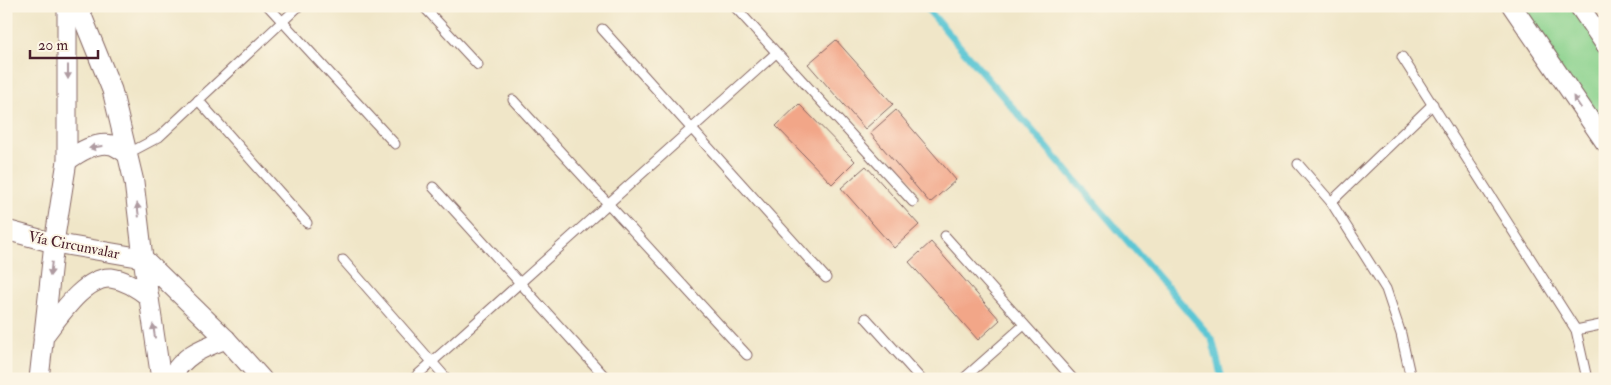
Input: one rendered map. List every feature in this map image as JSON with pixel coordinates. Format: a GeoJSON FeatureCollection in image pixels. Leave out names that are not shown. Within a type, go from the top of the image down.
{"type":"FeatureCollection","features":[{"type":"Feature","properties":{"kind":"street"},"geometry":{"type":"LineString","coordinates":[[39,379],[54,243],[66,160],[67,6]]}},
{"type":"Feature","properties":{"kind":"street"},"geometry":{"type":"LineString","coordinates":[[78,6],[112,90],[134,182],[161,379]]}},
{"type":"Feature","properties":{"kind":"street"},"geometry":{"type":"LineString","coordinates":[[1512,6],[1605,142]]}},
{"type":"Feature","properties":{"kind":"street"},"geometry":{"type":"LineString","coordinates":[[1579,6],[1605,44]]}},
{"type":"Feature","properties":{"kind":"street"},"geometry":{"type":"LineString","coordinates":[[66,160],[82,150],[97,146],[112,145],[127,154]]}},
{"type":"Feature","properties":{"kind":"street","name":"Vía Circunvalar"},"geometry":{"type":"LineString","coordinates":[[6,230],[54,243],[143,258]]}},
{"type":"Feature","properties":{"kind":"street"},"geometry":{"type":"LineString","coordinates":[[143,258],[226,339],[262,379]]}},
{"type":"Feature","properties":{"kind":"street"},"geometry":{"type":"LineString","coordinates":[[44,337],[66,309],[92,282],[104,279],[117,280],[133,285],[149,297]]}},
{"type":"Feature","properties":{"kind":"street"},"geometry":{"type":"LineString","coordinates":[[169,379],[181,363],[196,350],[226,339]]}},
{"type":"Feature","properties":{"kind":"lane"},"geometry":{"type":"LineString","coordinates":[[268,6],[395,144]]}},
{"type":"Feature","properties":{"kind":"lane"},"geometry":{"type":"LineString","coordinates":[[127,154],[159,137],[299,6]]}},
{"type":"Feature","properties":{"kind":"lane"},"geometry":{"type":"LineString","coordinates":[[423,6],[478,65]]}},
{"type":"Feature","properties":{"kind":"lane"},"geometry":{"type":"LineString","coordinates":[[734,6],[912,202]]}},
{"type":"Feature","properties":{"kind":"lane"},"geometry":{"type":"LineString","coordinates":[[602,29],[826,278]]}},
{"type":"Feature","properties":{"kind":"lane"},"geometry":{"type":"LineString","coordinates":[[413,379],[776,53]]}},
{"type":"Feature","properties":{"kind":"lane"},"geometry":{"type":"LineString","coordinates":[[1402,57],[1576,330],[1587,379]]}},
{"type":"Feature","properties":{"kind":"lane"},"geometry":{"type":"LineString","coordinates":[[198,100],[307,223]]}},
{"type":"Feature","properties":{"kind":"lane"},"geometry":{"type":"LineString","coordinates":[[513,100],[746,355]]}},
{"type":"Feature","properties":{"kind":"lane"},"geometry":{"type":"LineString","coordinates":[[1331,202],[1433,104]]}},
{"type":"Feature","properties":{"kind":"lane"},"geometry":{"type":"LineString","coordinates":[[1298,164],[1331,202],[1386,289],[1401,334],[1411,379]]}},
{"type":"Feature","properties":{"kind":"lane"},"geometry":{"type":"LineString","coordinates":[[433,187],[607,379]]}},
{"type":"Feature","properties":{"kind":"lane"},"geometry":{"type":"LineString","coordinates":[[945,236],[1073,379]]}},
{"type":"Feature","properties":{"kind":"lane"},"geometry":{"type":"LineString","coordinates":[[343,260],[447,379]]}},
{"type":"Feature","properties":{"kind":"lane"},"geometry":{"type":"LineString","coordinates":[[866,318],[921,379]]}},
{"type":"Feature","properties":{"kind":"lane"},"geometry":{"type":"LineString","coordinates":[[963,379],[1024,324]]}},
{"type":"Feature","properties":{"kind":"lane"},"geometry":{"type":"LineString","coordinates":[[1576,330],[1605,324]]}},
{"type":"Feature","properties":{"kind":"green space"},"geometry":{"type":"Polygon","coordinates":[[[1512,6],[1579,6],[1605,44],[1605,142],[1512,6]]]}},
{"type":"Feature","properties":{"kind":"building"},"geometry":{"type":"Polygon","coordinates":[[[836,40],[893,104],[865,129],[808,64],[836,40]]]}},
{"type":"Feature","properties":{"kind":"building"},"geometry":{"type":"Polygon","coordinates":[[[799,104],[855,161],[832,184],[776,126],[799,104]]]}},
{"type":"Feature","properties":{"kind":"building"},"geometry":{"type":"Polygon","coordinates":[[[896,110],[956,180],[930,203],[870,133],[896,110]]]}},
{"type":"Feature","properties":{"kind":"building"},"geometry":{"type":"Polygon","coordinates":[[[866,166],[919,225],[894,248],[841,188],[866,166]]]}},
{"type":"Feature","properties":{"kind":"building"},"geometry":{"type":"Polygon","coordinates":[[[931,242],[1000,320],[978,340],[909,262],[931,242]]]}},
{"type":"Feature","properties":{"kind":"waterway"},"geometry":{"type":"LineString","coordinates":[[925,6],[1212,339],[1222,379]]}}]}
